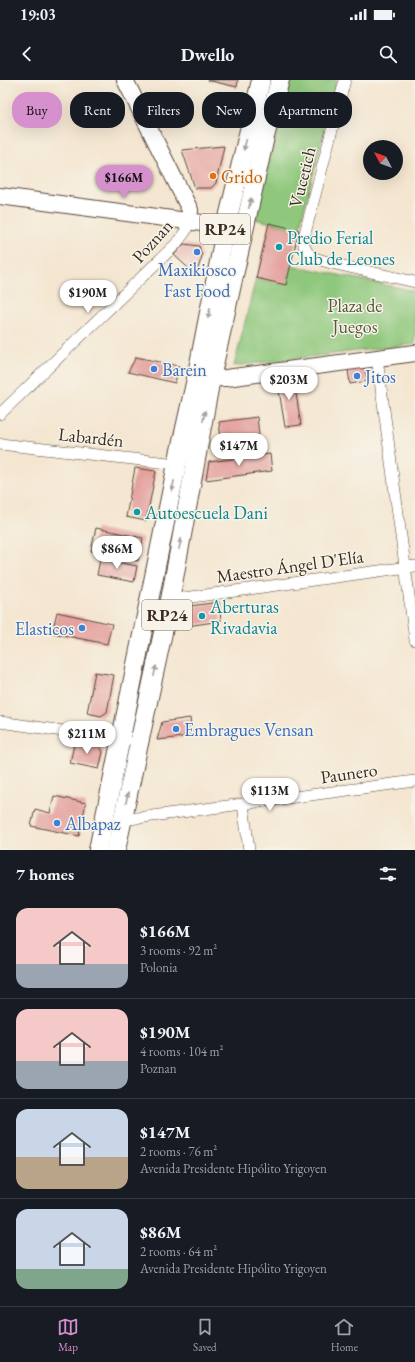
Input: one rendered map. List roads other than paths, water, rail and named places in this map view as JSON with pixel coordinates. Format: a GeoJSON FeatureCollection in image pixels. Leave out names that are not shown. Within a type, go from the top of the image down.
{"type":"FeatureCollection","features":[{"type":"Feature","properties":{"kind":"main road","name":"RP24"},"geometry":{"type":"LineString","coordinates":[[116,850],[170,600],[226,226],[261,80]]}},
{"type":"Feature","properties":{"kind":"main road","name":"RP24"},"geometry":{"type":"LineString","coordinates":[[98,850],[122,739],[177,464],[204,379],[244,229],[280,80]]}},
{"type":"Feature","properties":{"kind":"street"},"geometry":{"type":"LineString","coordinates":[[125,80],[190,210],[189,222]]}},
{"type":"Feature","properties":{"kind":"street","name":"Vucetich"},"geometry":{"type":"LineString","coordinates":[[344,80],[304,238],[304,246],[311,257],[415,282]]}},
{"type":"Feature","properties":{"kind":"street"},"geometry":{"type":"LineString","coordinates":[[0,196],[244,229]]}},
{"type":"Feature","properties":{"kind":"street","name":"Poznan"},"geometry":{"type":"LineString","coordinates":[[0,414],[176,244],[185,232],[189,222]]}},
{"type":"Feature","properties":{"kind":"street"},"geometry":{"type":"LineString","coordinates":[[204,379],[226,378],[415,353]]}},
{"type":"Feature","properties":{"kind":"street"},"geometry":{"type":"LineString","coordinates":[[377,358],[410,566],[415,640]]}},
{"type":"Feature","properties":{"kind":"street","name":"Labardén"},"geometry":{"type":"LineString","coordinates":[[0,444],[177,464]]}},
{"type":"Feature","properties":{"kind":"street","name":"Maestro Ángel D'Elía"},"geometry":{"type":"LineString","coordinates":[[170,600],[410,566]]}},
{"type":"Feature","properties":{"kind":"street"},"geometry":{"type":"LineString","coordinates":[[0,722],[139,742]]}},
{"type":"Feature","properties":{"kind":"street","name":"Paunero"},"geometry":{"type":"LineString","coordinates":[[122,820],[415,781]]}},
{"type":"Feature","properties":{"kind":"street"},"geometry":{"type":"LineString","coordinates":[[243,804],[249,850]]}},
{"type":"Feature","properties":{"kind":"place","name":"Grido"},"geometry":{"type":"Point","coordinates":[213,176]}},
{"type":"Feature","properties":{"kind":"place","name":"Predio Ferial Club de Leones"},"geometry":{"type":"Point","coordinates":[279,247]}},
{"type":"Feature","properties":{"kind":"place","name":"Maxikiosco Fast Food"},"geometry":{"type":"Point","coordinates":[197,252]}},
{"type":"Feature","properties":{"kind":"place","name":"Barein"},"geometry":{"type":"Point","coordinates":[154,369]}},
{"type":"Feature","properties":{"kind":"place","name":"Jitos"},"geometry":{"type":"Point","coordinates":[357,376]}},
{"type":"Feature","properties":{"kind":"place","name":"Autoescuela Dani"},"geometry":{"type":"Point","coordinates":[137,512]}},
{"type":"Feature","properties":{"kind":"place","name":"Aberturas Rivadavia"},"geometry":{"type":"Point","coordinates":[202,616]}},
{"type":"Feature","properties":{"kind":"place","name":"Elasticos"},"geometry":{"type":"Point","coordinates":[82,628]}},
{"type":"Feature","properties":{"kind":"place","name":"Embragues Vensan"},"geometry":{"type":"Point","coordinates":[176,729]}},
{"type":"Feature","properties":{"kind":"place","name":"Albapaz"},"geometry":{"type":"Point","coordinates":[57,823]}},
{"type":"Feature","properties":{"kind":"park label","name":"Plaza de Juegos"},"geometry":{"type":"Point","coordinates":[355,315]}}]}
